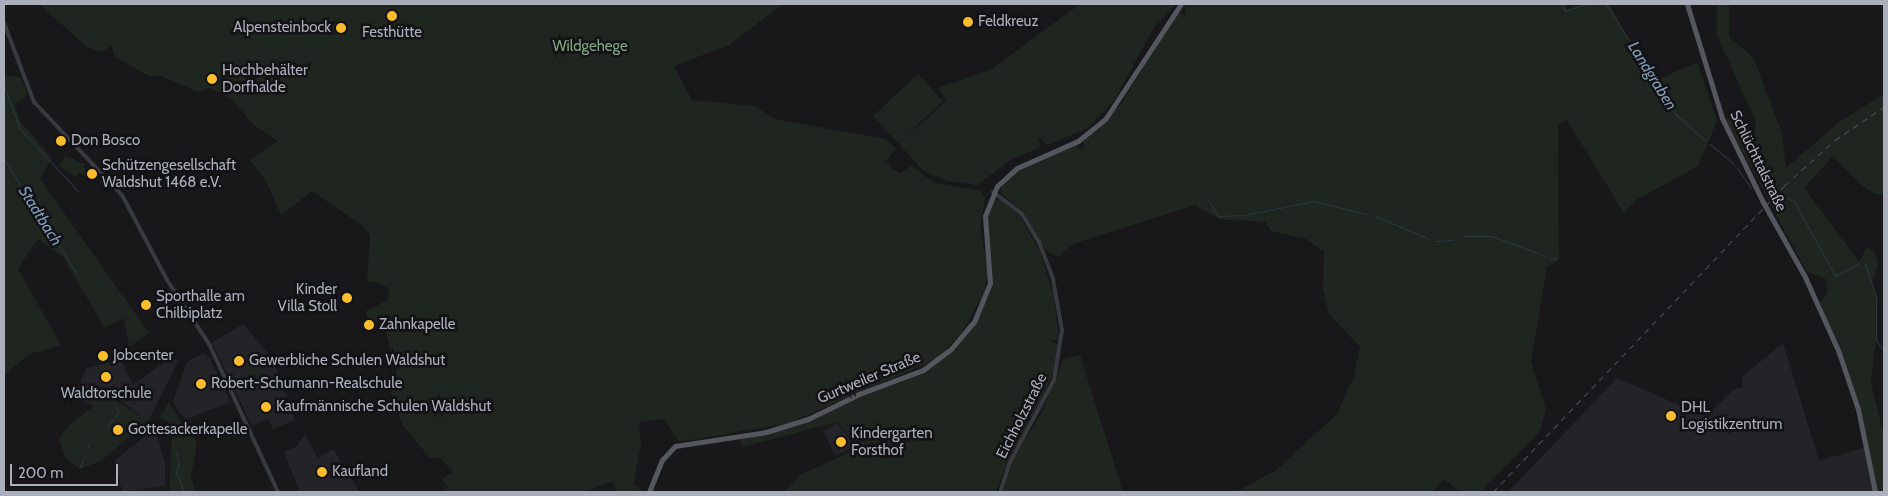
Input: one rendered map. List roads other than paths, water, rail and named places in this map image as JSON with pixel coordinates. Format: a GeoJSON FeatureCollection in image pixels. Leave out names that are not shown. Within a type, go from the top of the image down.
{"type":"FeatureCollection","features":[{"type":"Feature","properties":{"kind":"main road","name":"Gurtweiler Straße"},"geometry":{"type":"LineString","coordinates":[[649,492],[662,460],[675,446],[791,425],[937,362],[974,322],[986,294],[991,269],[985,216],[993,192],[1010,172],[1078,141],[1106,118],[1181,4]]}},
{"type":"Feature","properties":{"kind":"main road","name":"Schlüchttalstraße"},"geometry":{"type":"LineString","coordinates":[[1686,4],[1722,118],[1763,202],[1826,321],[1858,409],[1876,492]]}},
{"type":"Feature","properties":{"kind":"street"},"geometry":{"type":"LineString","coordinates":[[4,24],[34,102],[122,195],[167,280],[218,362],[278,492]]}},
{"type":"Feature","properties":{"kind":"street","name":"Eichholzstraße"},"geometry":{"type":"LineString","coordinates":[[993,192],[1022,214],[1039,242],[1053,279],[1062,330],[1054,380],[1010,462],[1000,492]]}},
{"type":"Feature","properties":{"kind":"waterway","name":"Landgraben"},"geometry":{"type":"LineString","coordinates":[[1563,4],[1565,11],[1587,4]]}},
{"type":"Feature","properties":{"kind":"waterway","name":"Landgraben"},"geometry":{"type":"LineString","coordinates":[[1606,4],[1674,113],[1706,141]]}},
{"type":"Feature","properties":{"kind":"waterway"},"geometry":{"type":"LineString","coordinates":[[4,87],[20,129],[79,192]]}},
{"type":"Feature","properties":{"kind":"waterway","name":"Landgraben"},"geometry":{"type":"LineString","coordinates":[[1710,144],[1734,164]]}},
{"type":"Feature","properties":{"kind":"waterway","name":"Stadtbach"},"geometry":{"type":"LineString","coordinates":[[4,159],[76,273]]}},
{"type":"Feature","properties":{"kind":"waterway","name":"Landgraben"},"geometry":{"type":"LineString","coordinates":[[1737,168],[1751,188]]}},
{"type":"Feature","properties":{"kind":"waterway","name":"Landgraben"},"geometry":{"type":"LineString","coordinates":[[1780,195],[1784,196]]}},
{"type":"Feature","properties":{"kind":"waterway","name":"Landgraben"},"geometry":{"type":"LineString","coordinates":[[1787,198],[1794,201],[1835,276],[1859,263]]}},
{"type":"Feature","properties":{"kind":"waterway"},"geometry":{"type":"LineString","coordinates":[[1209,201],[1218,216],[1245,215],[1314,201],[1366,214]]}},
{"type":"Feature","properties":{"kind":"waterway"},"geometry":{"type":"LineString","coordinates":[[1373,215],[1429,239]]}},
{"type":"Feature","properties":{"kind":"waterway"},"geometry":{"type":"LineString","coordinates":[[1464,236],[1492,236],[1545,256]]}},
{"type":"Feature","properties":{"kind":"waterway"},"geometry":{"type":"LineString","coordinates":[[1435,241],[1453,240]]}},
{"type":"Feature","properties":{"kind":"waterway"},"geometry":{"type":"LineString","coordinates":[[1551,258],[1556,259]]}},
{"type":"Feature","properties":{"kind":"waterway","name":"Landgraben"},"geometry":{"type":"LineString","coordinates":[[1865,263],[1876,297],[1876,340],[1884,351]]}},
{"type":"Feature","properties":{"kind":"waterway"},"geometry":{"type":"LineString","coordinates":[[107,427],[119,411],[115,405]]}},
{"type":"Feature","properties":{"kind":"waterway"},"geometry":{"type":"LineString","coordinates":[[87,450],[90,442]]}},
{"type":"Feature","properties":{"kind":"waterway"},"geometry":{"type":"LineString","coordinates":[[176,451],[179,464],[176,472],[184,492]]}},
{"type":"Feature","properties":{"kind":"waterway"},"geometry":{"type":"LineString","coordinates":[[80,467],[84,457]]}},
{"type":"Feature","properties":{"kind":"railway"},"geometry":{"type":"LineString","coordinates":[[1493,492],[1785,185],[1835,140],[1884,107]]}},
{"type":"Feature","properties":{"kind":"place","name":"Festhütte"},"geometry":{"type":"Point","coordinates":[392,16]}},
{"type":"Feature","properties":{"kind":"place","name":"Feldkreuz"},"geometry":{"type":"Point","coordinates":[968,22]}},
{"type":"Feature","properties":{"kind":"place","name":"Alpensteinbock"},"geometry":{"type":"Point","coordinates":[341,28]}},
{"type":"Feature","properties":{"kind":"place","name":"Hochbehälter Dorfhalde"},"geometry":{"type":"Point","coordinates":[212,79]}},
{"type":"Feature","properties":{"kind":"place","name":"Don Bosco"},"geometry":{"type":"Point","coordinates":[61,141]}},
{"type":"Feature","properties":{"kind":"place","name":"Schützengesellschaft Waldshut 1468 e.V."},"geometry":{"type":"Point","coordinates":[92,174]}},
{"type":"Feature","properties":{"kind":"place","name":"Kinder Villa Stoll"},"geometry":{"type":"Point","coordinates":[347,298]}},
{"type":"Feature","properties":{"kind":"place","name":"Sporthalle am Chilbiplatz"},"geometry":{"type":"Point","coordinates":[146,305]}},
{"type":"Feature","properties":{"kind":"place","name":"Zahnkapelle"},"geometry":{"type":"Point","coordinates":[369,325]}},
{"type":"Feature","properties":{"kind":"place","name":"Jobcenter"},"geometry":{"type":"Point","coordinates":[103,356]}},
{"type":"Feature","properties":{"kind":"place","name":"Gewerbliche Schulen Waldshut"},"geometry":{"type":"Point","coordinates":[239,361]}},
{"type":"Feature","properties":{"kind":"place","name":"Waldtorschule"},"geometry":{"type":"Point","coordinates":[106,377]}},
{"type":"Feature","properties":{"kind":"place","name":"Robert-Schumann-Realschule"},"geometry":{"type":"Point","coordinates":[201,384]}},
{"type":"Feature","properties":{"kind":"place","name":"Kaufmännische Schulen Waldshut"},"geometry":{"type":"Point","coordinates":[266,407]}},
{"type":"Feature","properties":{"kind":"place","name":"DHL Logistikzentrum"},"geometry":{"type":"Point","coordinates":[1671,416]}},
{"type":"Feature","properties":{"kind":"place","name":"Gottesackerkapelle"},"geometry":{"type":"Point","coordinates":[118,430]}},
{"type":"Feature","properties":{"kind":"place","name":"Kindergarten Forsthof"},"geometry":{"type":"Point","coordinates":[841,442]}},
{"type":"Feature","properties":{"kind":"place","name":"Kaufland"},"geometry":{"type":"Point","coordinates":[322,472]}},
{"type":"Feature","properties":{"kind":"park label","name":"Wildgehege"},"geometry":{"type":"Point","coordinates":[590,47]}}]}
